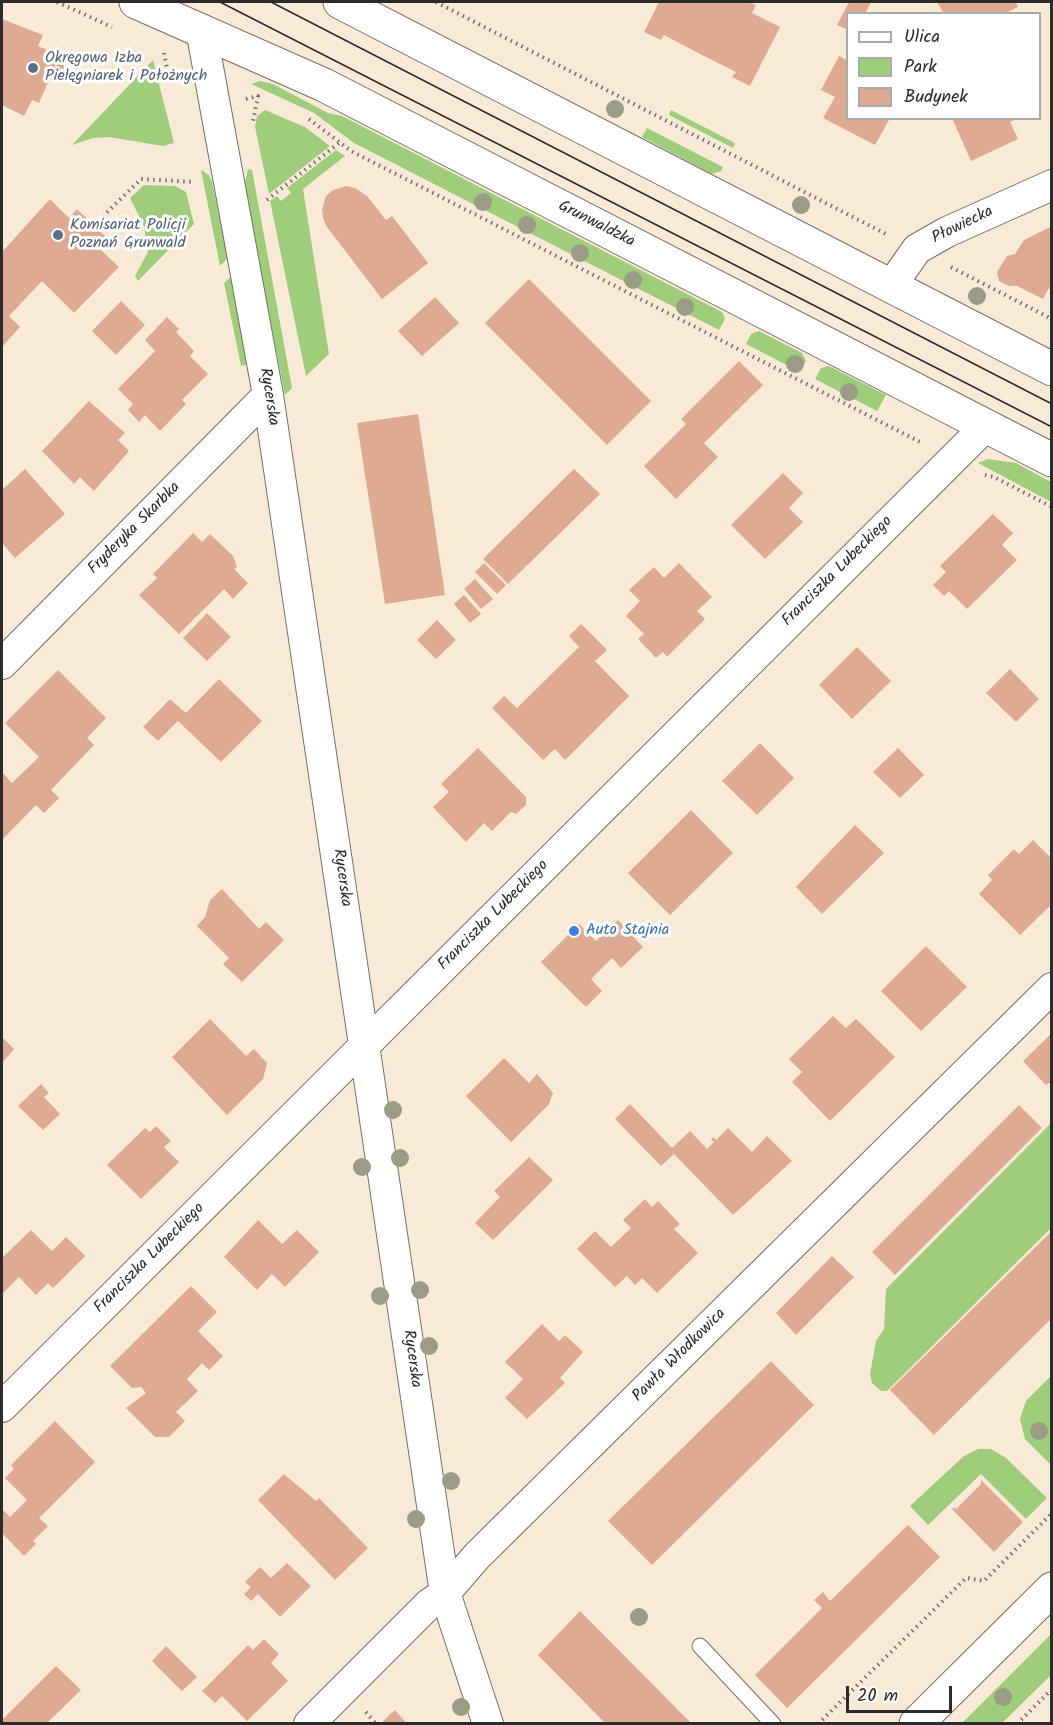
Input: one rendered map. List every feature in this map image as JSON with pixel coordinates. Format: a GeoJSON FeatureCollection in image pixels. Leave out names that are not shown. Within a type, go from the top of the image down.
{"type":"FeatureCollection","features":[{"type":"Feature","properties":{"kind":"street","name":"Grunwaldzka"},"geometry":{"type":"LineString","coordinates":[[136,2],[324,85],[1052,460]]}},
{"type":"Feature","properties":{"kind":"street"},"geometry":{"type":"LineString","coordinates":[[340,2],[1052,369]]}},
{"type":"Feature","properties":{"kind":"street","name":"Rycerska"},"geometry":{"type":"LineString","coordinates":[[201,29],[268,395],[445,1593],[488,1724]]}},
{"type":"Feature","properties":{"kind":"street","name":"Płowiecka"},"geometry":{"type":"LineString","coordinates":[[891,286],[917,249],[947,232],[1052,185]]}},
{"type":"Feature","properties":{"kind":"street","name":"Fryderyka Skarbka"},"geometry":{"type":"LineString","coordinates":[[2,664],[268,395]]}},
{"type":"Feature","properties":{"kind":"street","name":"Franciszka Lubeckiego"},"geometry":{"type":"LineString","coordinates":[[2,1407],[987,425]]}},
{"type":"Feature","properties":{"kind":"street","name":"Pawła Włodkowica"},"geometry":{"type":"LineString","coordinates":[[309,1724],[429,1604],[445,1593],[477,1556],[1052,988]]}},
{"type":"Feature","properties":{"kind":"street"},"geometry":{"type":"LineString","coordinates":[[916,1724],[1052,1589]]}},
{"type":"Feature","properties":{"kind":"lane"},"geometry":{"type":"LineString","coordinates":[[700,1646],[773,1724]]}},
{"type":"Feature","properties":{"kind":"path"},"geometry":{"type":"LineString","coordinates":[[436,2],[893,238]]}},
{"type":"Feature","properties":{"kind":"path"},"geometry":{"type":"LineString","coordinates":[[248,92],[268,100]]}},
{"type":"Feature","properties":{"kind":"path"},"geometry":{"type":"LineString","coordinates":[[307,118],[339,143],[979,474],[994,477],[1052,507]]}},
{"type":"Feature","properties":{"kind":"path"},"geometry":{"type":"LineString","coordinates":[[263,202],[339,143]]}},
{"type":"Feature","properties":{"kind":"path"},"geometry":{"type":"LineString","coordinates":[[94,225],[141,179],[194,182]]}},
{"type":"Feature","properties":{"kind":"path"},"geometry":{"type":"LineString","coordinates":[[943,263],[1052,319]]}},
{"type":"Feature","properties":{"kind":"path"},"geometry":{"type":"LineString","coordinates":[[818,1724],[966,1578],[984,1581],[1052,1513]]}},
{"type":"Feature","properties":{"kind":"path"},"geometry":{"type":"LineString","coordinates":[[1017,1724],[1052,1689]]}},
{"type":"Feature","properties":{"kind":"green space"},"geometry":{"type":"Polygon","coordinates":[[[153,60],[174,143],[163,146],[109,137],[93,138],[72,145],[153,60]]]}},
{"type":"Feature","properties":{"kind":"green space"},"geometry":{"type":"Polygon","coordinates":[[[260,81],[273,84],[328,113],[342,116],[722,312],[725,319],[719,330],[354,143],[314,113],[251,84],[260,81]]]}},
{"type":"Feature","properties":{"kind":"green space"},"geometry":{"type":"Polygon","coordinates":[[[265,110],[305,127],[330,146],[269,194],[255,127],[257,116],[265,110]]]}},
{"type":"Feature","properties":{"kind":"green space"},"geometry":{"type":"Polygon","coordinates":[[[671,110],[735,143],[733,148],[669,115],[671,110]]]}},
{"type":"Feature","properties":{"kind":"green space"},"geometry":{"type":"Polygon","coordinates":[[[647,128],[723,167],[721,171],[712,174],[642,137],[647,128]]]}},
{"type":"Feature","properties":{"kind":"green space"},"geometry":{"type":"Polygon","coordinates":[[[336,150],[345,156],[303,189],[329,354],[306,376],[270,201],[277,196],[281,201],[291,193],[287,188],[336,150]]]}},
{"type":"Feature","properties":{"kind":"green space"},"geometry":{"type":"Polygon","coordinates":[[[248,169],[252,170],[292,388],[285,395],[244,186],[248,169]]]}},
{"type":"Feature","properties":{"kind":"green space"},"geometry":{"type":"Polygon","coordinates":[[[201,170],[209,175],[212,182],[228,258],[220,266],[201,170]]]}},
{"type":"Feature","properties":{"kind":"green space"},"geometry":{"type":"Polygon","coordinates":[[[144,185],[175,186],[186,192],[194,224],[138,281],[135,276],[148,252],[144,226],[130,198],[144,185]]]}},
{"type":"Feature","properties":{"kind":"green space"},"geometry":{"type":"Polygon","coordinates":[[[232,276],[251,364],[241,366],[224,283],[232,276]]]}},
{"type":"Feature","properties":{"kind":"green space"},"geometry":{"type":"Polygon","coordinates":[[[759,331],[802,353],[806,361],[800,372],[746,344],[751,334],[759,331]]]}},
{"type":"Feature","properties":{"kind":"green space"},"geometry":{"type":"Polygon","coordinates":[[[829,366],[886,395],[877,411],[815,379],[821,368],[829,366]]]}},
{"type":"Feature","properties":{"kind":"green space"},"geometry":{"type":"Polygon","coordinates":[[[988,459],[1016,463],[1051,482],[1051,502],[978,463],[988,459]]]}},
{"type":"Feature","properties":{"kind":"green space"},"geometry":{"type":"Polygon","coordinates":[[[1051,1123],[1051,1228],[887,1391],[881,1391],[872,1383],[870,1374],[876,1341],[884,1329],[886,1289],[1051,1123]]]}},
{"type":"Feature","properties":{"kind":"green space"},"geometry":{"type":"Polygon","coordinates":[[[1051,1376],[1051,1465],[1025,1439],[1020,1419],[1026,1401],[1051,1376]]]}},
{"type":"Feature","properties":{"kind":"green space"},"geometry":{"type":"Polygon","coordinates":[[[978,1449],[991,1449],[1006,1458],[1047,1498],[1026,1519],[981,1474],[928,1525],[910,1506],[964,1456],[978,1449]]]}},
{"type":"Feature","properties":{"kind":"green space"},"geometry":{"type":"Polygon","coordinates":[[[1051,1634],[1051,1675],[1002,1723],[962,1723],[1051,1634]]]}},
{"type":"Feature","properties":{"kind":"building"},"geometry":{"type":"Polygon","coordinates":[[[659,2],[748,2],[756,5],[752,13],[780,27],[750,86],[732,77],[736,72],[664,35],[661,40],[644,32],[659,2]]]}},
{"type":"Feature","properties":{"kind":"building"},"geometry":{"type":"Polygon","coordinates":[[[849,2],[871,2],[866,12],[846,12],[846,29],[837,25],[849,2]]]}},
{"type":"Feature","properties":{"kind":"building"},"geometry":{"type":"Polygon","coordinates":[[[937,2],[1016,2],[1018,7],[1008,12],[943,12],[937,2]]]}},
{"type":"Feature","properties":{"kind":"building","name":"Okręgowa Izba Pielęgniarek i Położnych"},"geometry":{"type":"Polygon","coordinates":[[[2,19],[43,35],[38,46],[57,54],[64,64],[63,74],[49,80],[39,103],[32,100],[24,116],[2,105],[2,19]]]}},
{"type":"Feature","properties":{"kind":"building"},"geometry":{"type":"Polygon","coordinates":[[[839,56],[846,60],[846,120],[889,120],[875,145],[823,118],[835,97],[821,90],[839,56]]]}},
{"type":"Feature","properties":{"kind":"building"},"geometry":{"type":"Polygon","coordinates":[[[953,120],[1014,120],[1010,122],[1018,139],[971,161],[953,120]]]}},
{"type":"Feature","properties":{"kind":"building"},"geometry":{"type":"Polygon","coordinates":[[[346,186],[355,188],[367,196],[386,220],[392,216],[428,263],[382,299],[327,227],[323,218],[322,209],[326,196],[333,190],[346,186]]]}},
{"type":"Feature","properties":{"kind":"building"},"geometry":{"type":"Polygon","coordinates":[[[50,199],[69,218],[77,209],[109,240],[100,249],[119,267],[74,313],[42,281],[9,316],[20,327],[2,347],[2,252],[50,199]]]}},
{"type":"Feature","properties":{"kind":"building"},"geometry":{"type":"Polygon","coordinates":[[[1052,226],[1052,283],[1043,299],[1017,286],[1009,286],[999,281],[997,272],[1007,256],[1015,254],[1024,240],[1052,226]]]}},
{"type":"Feature","properties":{"kind":"building"},"geometry":{"type":"Polygon","coordinates":[[[529,279],[651,401],[607,445],[485,323],[529,279]]]}},
{"type":"Feature","properties":{"kind":"building"},"geometry":{"type":"Polygon","coordinates":[[[435,297],[459,323],[422,356],[398,331],[435,297]]]}},
{"type":"Feature","properties":{"kind":"building"},"geometry":{"type":"Polygon","coordinates":[[[121,301],[145,325],[116,355],[92,331],[121,301]]]}},
{"type":"Feature","properties":{"kind":"building"},"geometry":{"type":"Polygon","coordinates":[[[167,317],[179,329],[176,332],[194,351],[190,356],[208,374],[182,400],[186,404],[160,431],[145,415],[139,422],[128,410],[133,404],[118,389],[155,351],[145,340],[167,317]]]}},
{"type":"Feature","properties":{"kind":"building"},"geometry":{"type":"Polygon","coordinates":[[[739,361],[763,385],[704,443],[718,457],[676,499],[644,466],[686,424],[681,419],[739,361]]]}},
{"type":"Feature","properties":{"kind":"building"},"geometry":{"type":"Polygon","coordinates":[[[89,401],[125,433],[118,440],[129,451],[94,491],[80,477],[74,484],[42,451],[89,401]]]}},
{"type":"Feature","properties":{"kind":"building"},"geometry":{"type":"Polygon","coordinates":[[[418,414],[445,595],[385,604],[357,423],[418,414]]]}},
{"type":"Feature","properties":{"kind":"building"},"geometry":{"type":"Polygon","coordinates":[[[25,469],[65,514],[15,558],[2,543],[2,490],[25,469]]]}},
{"type":"Feature","properties":{"kind":"building"},"geometry":{"type":"Polygon","coordinates":[[[574,469],[600,494],[508,584],[483,559],[574,469]]]}},
{"type":"Feature","properties":{"kind":"building"},"geometry":{"type":"Polygon","coordinates":[[[783,473],[803,493],[789,508],[803,522],[765,559],[731,525],[783,473]]]}},
{"type":"Feature","properties":{"kind":"building"},"geometry":{"type":"Polygon","coordinates":[[[993,514],[1013,533],[1002,545],[1017,560],[967,609],[949,591],[944,596],[933,585],[946,572],[940,566],[993,514]]]}},
{"type":"Feature","properties":{"kind":"building"},"geometry":{"type":"Polygon","coordinates":[[[193,533],[202,542],[210,534],[233,556],[237,567],[234,569],[248,583],[233,599],[224,589],[179,634],[139,595],[157,578],[153,574],[193,533]]]}},
{"type":"Feature","properties":{"kind":"building"},"geometry":{"type":"Polygon","coordinates":[[[484,563],[506,585],[497,594],[475,572],[484,563]]]}},
{"type":"Feature","properties":{"kind":"building"},"geometry":{"type":"Polygon","coordinates":[[[679,563],[712,597],[697,611],[705,619],[667,657],[663,652],[656,658],[638,639],[644,634],[626,616],[640,601],[629,590],[654,567],[664,578],[679,563]]]}},
{"type":"Feature","properties":{"kind":"building"},"geometry":{"type":"Polygon","coordinates":[[[475,579],[493,599],[481,609],[464,589],[475,579]]]}},
{"type":"Feature","properties":{"kind":"building"},"geometry":{"type":"Polygon","coordinates":[[[464,595],[481,614],[470,623],[454,604],[464,595]]]}},
{"type":"Feature","properties":{"kind":"building"},"geometry":{"type":"Polygon","coordinates":[[[207,613],[231,637],[207,661],[183,638],[207,613]]]}},
{"type":"Feature","properties":{"kind":"building"},"geometry":{"type":"Polygon","coordinates":[[[437,620],[456,640],[436,659],[417,640],[437,620]]]}},
{"type":"Feature","properties":{"kind":"building"},"geometry":{"type":"Polygon","coordinates":[[[581,624],[607,650],[595,661],[629,696],[565,760],[555,749],[543,760],[492,708],[504,696],[517,708],[579,647],[569,636],[581,624]]]}},
{"type":"Feature","properties":{"kind":"building"},"geometry":{"type":"Polygon","coordinates":[[[857,647],[891,681],[852,719],[819,685],[857,647]]]}},
{"type":"Feature","properties":{"kind":"building"},"geometry":{"type":"Polygon","coordinates":[[[1010,669],[1039,699],[1016,722],[986,693],[1010,669]]]}},
{"type":"Feature","properties":{"kind":"building"},"geometry":{"type":"Polygon","coordinates":[[[58,670],[106,718],[87,738],[94,745],[51,790],[59,798],[44,813],[36,805],[2,840],[2,772],[12,783],[39,757],[5,723],[58,670]]]}},
{"type":"Feature","properties":{"kind":"building"},"geometry":{"type":"Polygon","coordinates":[[[219,679],[262,721],[221,762],[178,721],[158,741],[143,727],[170,699],[186,713],[219,679]]]}},
{"type":"Feature","properties":{"kind":"building"},"geometry":{"type":"Polygon","coordinates":[[[760,743],[794,778],[757,815],[722,781],[760,743]]]}},
{"type":"Feature","properties":{"kind":"building"},"geometry":{"type":"Polygon","coordinates":[[[478,748],[526,797],[526,805],[516,814],[511,812],[492,831],[484,823],[466,842],[433,807],[449,792],[441,784],[478,748]]]}},
{"type":"Feature","properties":{"kind":"building"},"geometry":{"type":"Polygon","coordinates":[[[898,748],[924,775],[900,798],[873,772],[898,748]]]}},
{"type":"Feature","properties":{"kind":"building"},"geometry":{"type":"Polygon","coordinates":[[[691,810],[733,853],[670,915],[628,873],[691,810]]]}},
{"type":"Feature","properties":{"kind":"building"},"geometry":{"type":"Polygon","coordinates":[[[855,825],[884,853],[822,914],[796,887],[855,825]]]}},
{"type":"Feature","properties":{"kind":"building"},"geometry":{"type":"Polygon","coordinates":[[[1033,840],[1052,859],[1052,904],[1020,935],[979,894],[992,880],[988,875],[1014,849],[1019,854],[1033,840]]]}},
{"type":"Feature","properties":{"kind":"building"},"geometry":{"type":"Polygon","coordinates":[[[222,889],[259,929],[266,922],[284,940],[242,982],[223,964],[229,958],[197,926],[205,917],[210,900],[222,889]]]}},
{"type":"Feature","properties":{"kind":"building"},"geometry":{"type":"Polygon","coordinates":[[[618,920],[643,947],[621,968],[612,958],[591,979],[602,991],[586,1007],[541,962],[579,924],[596,941],[618,920]]]}},
{"type":"Feature","properties":{"kind":"building"},"geometry":{"type":"Polygon","coordinates":[[[926,946],[967,987],[921,1031],[881,991],[926,946]]]}},
{"type":"Feature","properties":{"kind":"building"},"geometry":{"type":"Polygon","coordinates":[[[833,1016],[846,1028],[856,1019],[895,1057],[830,1121],[792,1082],[802,1072],[789,1059],[833,1016]]]}},
{"type":"Feature","properties":{"kind":"building"},"geometry":{"type":"Polygon","coordinates":[[[210,1019],[246,1056],[254,1049],[267,1063],[263,1079],[227,1115],[172,1057],[210,1019]]]}},
{"type":"Feature","properties":{"kind":"building"},"geometry":{"type":"Polygon","coordinates":[[[1052,1033],[1052,1081],[1046,1085],[1023,1061],[1052,1033]]]}},
{"type":"Feature","properties":{"kind":"building"},"geometry":{"type":"Polygon","coordinates":[[[2,1037],[14,1049],[2,1063],[2,1037]]]}},
{"type":"Feature","properties":{"kind":"building"},"geometry":{"type":"Polygon","coordinates":[[[504,1058],[529,1083],[537,1074],[553,1093],[549,1104],[511,1142],[466,1096],[504,1058]]]}},
{"type":"Feature","properties":{"kind":"building"},"geometry":{"type":"Polygon","coordinates":[[[41,1084],[49,1093],[44,1097],[60,1114],[43,1130],[18,1106],[41,1084]]]}},
{"type":"Feature","properties":{"kind":"building"},"geometry":{"type":"Polygon","coordinates":[[[630,1104],[672,1148],[690,1131],[707,1149],[714,1142],[711,1140],[713,1137],[716,1140],[728,1128],[752,1152],[767,1136],[792,1161],[733,1215],[674,1154],[661,1166],[615,1119],[630,1104]]]}},
{"type":"Feature","properties":{"kind":"building"},"geometry":{"type":"Polygon","coordinates":[[[1019,1105],[1042,1128],[895,1275],[872,1252],[1019,1105]]]}},
{"type":"Feature","properties":{"kind":"building"},"geometry":{"type":"Polygon","coordinates":[[[156,1126],[171,1141],[164,1147],[179,1162],[141,1199],[107,1165],[145,1128],[150,1132],[156,1126]]]}},
{"type":"Feature","properties":{"kind":"building"},"geometry":{"type":"Polygon","coordinates":[[[529,1157],[553,1180],[493,1240],[475,1223],[500,1197],[494,1191],[529,1157]]]}},
{"type":"Feature","properties":{"kind":"building"},"geometry":{"type":"Polygon","coordinates":[[[645,1199],[652,1207],[658,1201],[680,1224],[674,1229],[698,1253],[657,1293],[642,1278],[635,1285],[627,1276],[615,1287],[577,1249],[595,1231],[611,1247],[631,1228],[623,1220],[645,1199]]]}},
{"type":"Feature","properties":{"kind":"building"},"geometry":{"type":"Polygon","coordinates":[[[258,1220],[282,1244],[297,1230],[319,1252],[285,1287],[272,1274],[257,1290],[224,1257],[258,1220]]]}},
{"type":"Feature","properties":{"kind":"building"},"geometry":{"type":"Polygon","coordinates":[[[31,1230],[52,1251],[66,1237],[85,1256],[53,1288],[48,1283],[36,1295],[19,1277],[2,1294],[2,1258],[31,1230]]]}},
{"type":"Feature","properties":{"kind":"building"},"geometry":{"type":"Polygon","coordinates":[[[1052,1231],[1052,1318],[934,1435],[890,1390],[1052,1231]]]}},
{"type":"Feature","properties":{"kind":"building"},"geometry":{"type":"Polygon","coordinates":[[[832,1256],[854,1277],[796,1335],[776,1313],[832,1256]]]}},
{"type":"Feature","properties":{"kind":"building"},"geometry":{"type":"Polygon","coordinates":[[[191,1286],[217,1312],[198,1331],[223,1356],[209,1370],[202,1363],[187,1379],[198,1391],[176,1412],[185,1421],[169,1437],[155,1437],[126,1408],[146,1393],[141,1387],[132,1388],[110,1366],[191,1286]]]}},
{"type":"Feature","properties":{"kind":"building"},"geometry":{"type":"Polygon","coordinates":[[[542,1324],[559,1341],[565,1335],[583,1352],[560,1378],[565,1383],[527,1419],[505,1398],[523,1379],[505,1362],[542,1324]]]}},
{"type":"Feature","properties":{"kind":"building"},"geometry":{"type":"Polygon","coordinates":[[[771,1361],[814,1405],[652,1565],[608,1521],[771,1361]]]}},
{"type":"Feature","properties":{"kind":"building"},"geometry":{"type":"Polygon","coordinates":[[[55,1421],[95,1462],[39,1518],[48,1526],[33,1541],[36,1544],[24,1556],[2,1533],[2,1509],[10,1517],[27,1500],[5,1478],[14,1469],[11,1465],[55,1421]]]}},
{"type":"Feature","properties":{"kind":"building"},"geometry":{"type":"Polygon","coordinates":[[[284,1474],[316,1501],[319,1498],[368,1548],[335,1580],[258,1500],[284,1474]]]}},
{"type":"Feature","properties":{"kind":"building"},"geometry":{"type":"Polygon","coordinates":[[[981,1480],[1023,1522],[994,1552],[952,1509],[954,1507],[956,1509],[981,1484],[981,1480]]]}},
{"type":"Feature","properties":{"kind":"building"},"geometry":{"type":"Polygon","coordinates":[[[908,1525],[940,1557],[787,1708],[755,1675],[822,1608],[814,1600],[823,1592],[830,1601],[908,1525]]]}},
{"type":"Feature","properties":{"kind":"building"},"geometry":{"type":"Polygon","coordinates":[[[287,1563],[311,1586],[280,1617],[258,1594],[251,1601],[244,1594],[251,1587],[245,1582],[260,1567],[271,1578],[287,1563]]]}},
{"type":"Feature","properties":{"kind":"building"},"geometry":{"type":"Polygon","coordinates":[[[580,1611],[692,1724],[606,1724],[538,1655],[580,1611]]]}},
{"type":"Feature","properties":{"kind":"building"},"geometry":{"type":"Polygon","coordinates":[[[264,1639],[279,1654],[271,1663],[288,1681],[247,1721],[222,1696],[215,1703],[202,1691],[248,1645],[253,1650],[264,1639]]]}},
{"type":"Feature","properties":{"kind":"building"},"geometry":{"type":"Polygon","coordinates":[[[166,1646],[197,1677],[182,1691],[152,1661],[166,1646]]]}},
{"type":"Feature","properties":{"kind":"building"},"geometry":{"type":"Polygon","coordinates":[[[56,1666],[81,1690],[46,1724],[2,1724],[2,1720],[56,1666]]]}},
{"type":"Feature","properties":{"kind":"building"},"geometry":{"type":"Polygon","coordinates":[[[395,1710],[407,1724],[385,1724],[383,1721],[395,1710]]]}},
{"type":"Feature","properties":{"kind":"tram line"},"geometry":{"type":"LineString","coordinates":[[220,2],[1052,427]]}},
{"type":"Feature","properties":{"kind":"tram line"},"geometry":{"type":"LineString","coordinates":[[271,2],[1052,404]]}},
{"type":"Feature","properties":{"kind":"place","name":"Okręgowa Izba Pielęgniarek i Położnych"},"geometry":{"type":"Point","coordinates":[33,68]}},
{"type":"Feature","properties":{"kind":"place","name":"Komisariat Policji Poznań Grunwald"},"geometry":{"type":"Point","coordinates":[58,235]}},
{"type":"Feature","properties":{"kind":"place","name":"Auto Stajnia"},"geometry":{"type":"Point","coordinates":[574,931]}}]}
